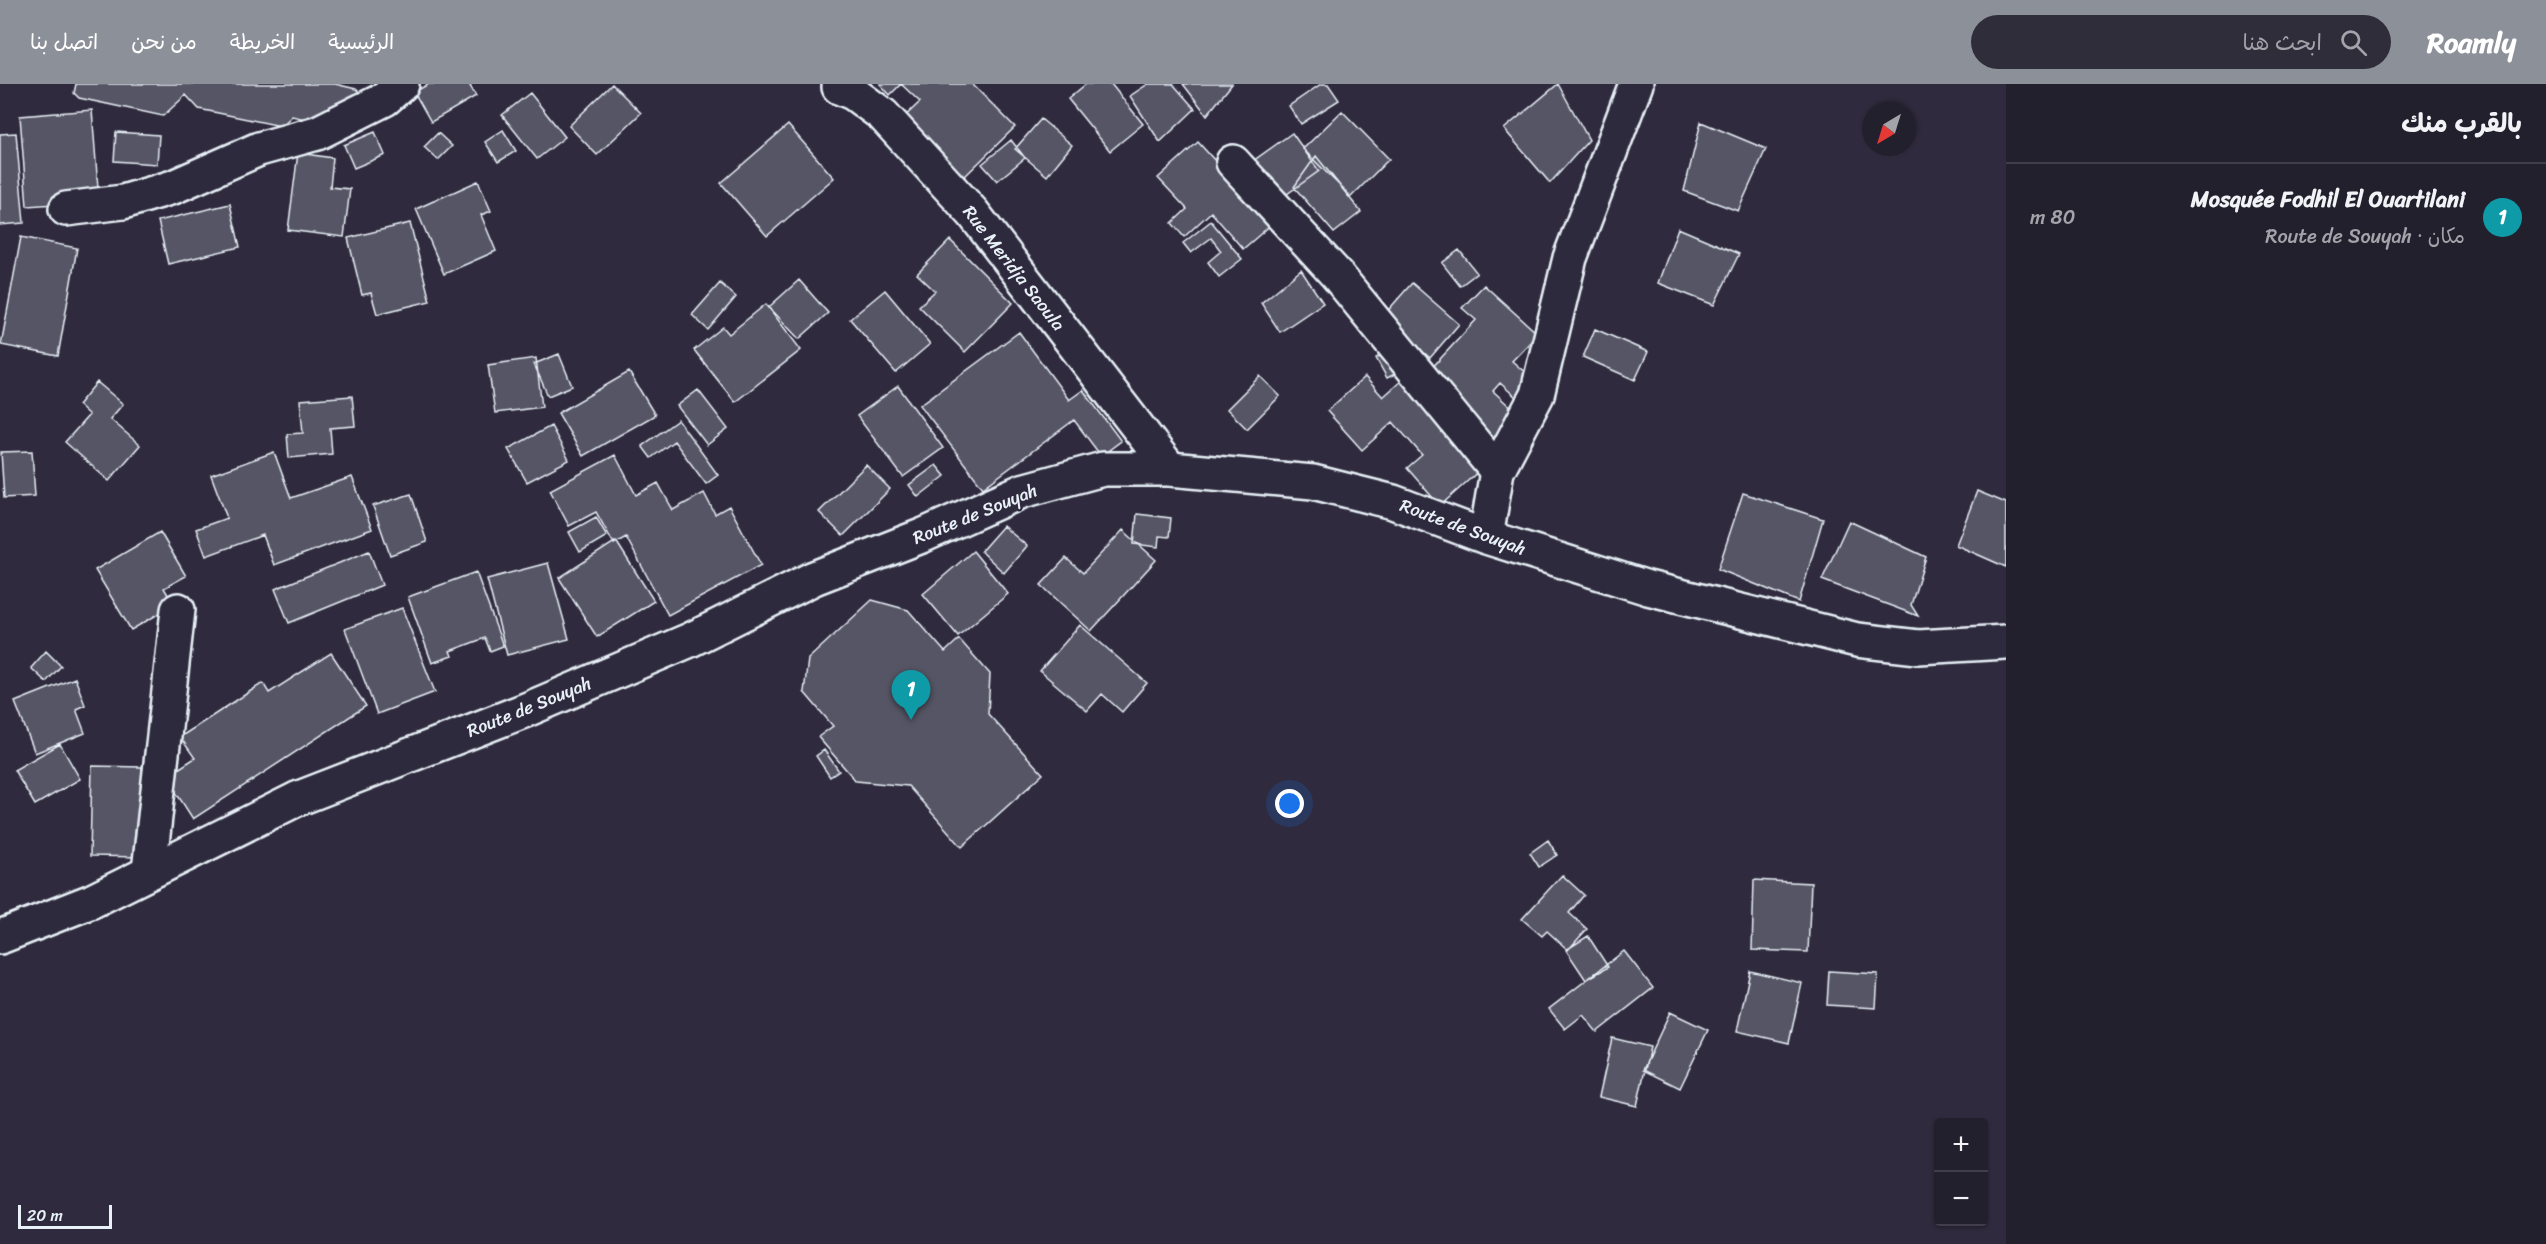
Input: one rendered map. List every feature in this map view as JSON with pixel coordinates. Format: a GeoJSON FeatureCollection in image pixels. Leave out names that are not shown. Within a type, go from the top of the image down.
{"type":"FeatureCollection","features":[{"type":"Feature","properties":{"kind":"main road"},"geometry":{"type":"LineString","coordinates":[[66,209],[123,202],[173,188],[259,149],[317,133],[385,99],[402,84]]}},
{"type":"Feature","properties":{"kind":"main road"},"geometry":{"type":"LineString","coordinates":[[1486,537],[1497,471],[1537,395],[1570,258],[1636,84]]}},
{"type":"Feature","properties":{"kind":"main road","name":"Rue Meridja Saoula"},"geometry":{"type":"LineString","coordinates":[[839,87],[853,93],[883,115],[973,213],[1170,469]]}},
{"type":"Feature","properties":{"kind":"main road"},"geometry":{"type":"LineString","coordinates":[[1233,162],[1337,275],[1497,471]]}},
{"type":"Feature","properties":{"kind":"main road","name":"Route de Souyah"},"geometry":{"type":"LineString","coordinates":[[0,937],[92,901],[297,799],[526,710],[690,640],[814,579],[924,535],[1022,491],[1103,469],[1170,469],[1313,482],[1393,502],[1486,537],[1648,588],[1857,640],[1917,647],[2006,642]]}},
{"type":"Feature","properties":{"kind":"main road"},"geometry":{"type":"LineString","coordinates":[[149,871],[178,610]]}},
{"type":"Feature","properties":{"kind":"building"},"geometry":{"type":"Polygon","coordinates":[[[76,84],[335,84],[356,89],[361,94],[328,124],[292,116],[281,126],[199,109],[186,95],[163,116],[79,98],[74,93],[76,84]]]}},
{"type":"Feature","properties":{"kind":"building"},"geometry":{"type":"Polygon","coordinates":[[[429,84],[469,84],[476,96],[431,122],[414,92],[429,84]]]}},
{"type":"Feature","properties":{"kind":"building"},"geometry":{"type":"Polygon","coordinates":[[[612,84],[641,113],[597,155],[569,126],[612,84]]]}},
{"type":"Feature","properties":{"kind":"building"},"geometry":{"type":"Polygon","coordinates":[[[880,84],[901,84],[890,95],[880,84]]]}},
{"type":"Feature","properties":{"kind":"building"},"geometry":{"type":"Polygon","coordinates":[[[901,84],[972,84],[1015,127],[960,181],[901,120],[920,102],[901,84]]]}},
{"type":"Feature","properties":{"kind":"building"},"geometry":{"type":"Polygon","coordinates":[[[1086,84],[1111,84],[1143,124],[1110,151],[1068,99],[1086,84]]]}},
{"type":"Feature","properties":{"kind":"building"},"geometry":{"type":"Polygon","coordinates":[[[1148,84],[1173,84],[1195,109],[1160,142],[1130,96],[1148,84]]]}},
{"type":"Feature","properties":{"kind":"building"},"geometry":{"type":"Polygon","coordinates":[[[1183,84],[1232,84],[1207,115],[1183,84]]]}},
{"type":"Feature","properties":{"kind":"building"},"geometry":{"type":"Polygon","coordinates":[[[1321,84],[1328,84],[1339,100],[1301,124],[1289,106],[1321,84]]]}},
{"type":"Feature","properties":{"kind":"building"},"geometry":{"type":"Polygon","coordinates":[[[1558,84],[1589,140],[1550,183],[1504,129],[1558,84]]]}},
{"type":"Feature","properties":{"kind":"building"},"geometry":{"type":"Polygon","coordinates":[[[530,93],[565,137],[537,159],[502,115],[530,93]]]}},
{"type":"Feature","properties":{"kind":"building"},"geometry":{"type":"Polygon","coordinates":[[[92,110],[99,201],[27,206],[20,116],[92,110]]]}},
{"type":"Feature","properties":{"kind":"building"},"geometry":{"type":"Polygon","coordinates":[[[1342,111],[1389,159],[1351,197],[1303,149],[1342,111]]]}},
{"type":"Feature","properties":{"kind":"building"},"geometry":{"type":"Polygon","coordinates":[[[1041,119],[1072,145],[1047,176],[1015,149],[1041,119]]]}},
{"type":"Feature","properties":{"kind":"building"},"geometry":{"type":"Polygon","coordinates":[[[1701,122],[1766,149],[1738,211],[1684,191],[1701,122]]]}},
{"type":"Feature","properties":{"kind":"building"},"geometry":{"type":"Polygon","coordinates":[[[788,125],[834,178],[767,236],[721,183],[788,125]]]}},
{"type":"Feature","properties":{"kind":"building"},"geometry":{"type":"Polygon","coordinates":[[[503,130],[516,151],[498,162],[485,142],[503,130]]]}},
{"type":"Feature","properties":{"kind":"building"},"geometry":{"type":"Polygon","coordinates":[[[116,132],[159,135],[157,164],[114,161],[116,132]]]}},
{"type":"Feature","properties":{"kind":"building"},"geometry":{"type":"Polygon","coordinates":[[[375,132],[385,155],[354,168],[344,145],[375,132]]]}},
{"type":"Feature","properties":{"kind":"building"},"geometry":{"type":"Polygon","coordinates":[[[16,133],[24,223],[0,225],[0,134],[16,133]]]}},
{"type":"Feature","properties":{"kind":"building"},"geometry":{"type":"Polygon","coordinates":[[[438,133],[452,146],[438,160],[424,147],[438,133]]]}},
{"type":"Feature","properties":{"kind":"building"},"geometry":{"type":"Polygon","coordinates":[[[1292,133],[1319,171],[1280,199],[1253,161],[1292,133]]]}},
{"type":"Feature","properties":{"kind":"building"},"geometry":{"type":"Polygon","coordinates":[[[1011,140],[1025,158],[997,181],[982,164],[1011,140]]]}},
{"type":"Feature","properties":{"kind":"building"},"geometry":{"type":"Polygon","coordinates":[[[1198,142],[1272,224],[1243,249],[1211,212],[1184,237],[1172,223],[1187,209],[1158,178],[1198,142]]]}},
{"type":"Feature","properties":{"kind":"building"},"geometry":{"type":"Polygon","coordinates":[[[298,153],[333,158],[330,187],[350,189],[344,237],[288,230],[298,153]]]}},
{"type":"Feature","properties":{"kind":"building"},"geometry":{"type":"Polygon","coordinates":[[[1316,156],[1361,212],[1334,233],[1294,187],[1316,156]]]}},
{"type":"Feature","properties":{"kind":"building"},"geometry":{"type":"Polygon","coordinates":[[[478,181],[491,211],[481,215],[496,251],[444,274],[416,209],[478,181]]]}},
{"type":"Feature","properties":{"kind":"building"},"geometry":{"type":"Polygon","coordinates":[[[230,204],[240,247],[168,264],[158,221],[230,204]]]}},
{"type":"Feature","properties":{"kind":"building"},"geometry":{"type":"Polygon","coordinates":[[[1211,221],[1242,259],[1219,277],[1208,262],[1221,251],[1211,238],[1191,253],[1183,243],[1211,221]]]}},
{"type":"Feature","properties":{"kind":"building"},"geometry":{"type":"Polygon","coordinates":[[[410,223],[430,301],[377,314],[371,293],[362,295],[348,238],[410,223]]]}},
{"type":"Feature","properties":{"kind":"building"},"geometry":{"type":"Polygon","coordinates":[[[1678,228],[1739,254],[1714,305],[1658,283],[1678,228]]]}},
{"type":"Feature","properties":{"kind":"building"},"geometry":{"type":"Polygon","coordinates":[[[21,237],[77,248],[58,356],[1,345],[21,237]]]}},
{"type":"Feature","properties":{"kind":"building"},"geometry":{"type":"Polygon","coordinates":[[[950,240],[1013,303],[965,352],[919,306],[935,291],[917,274],[950,240]]]}},
{"type":"Feature","properties":{"kind":"building"},"geometry":{"type":"Polygon","coordinates":[[[1459,250],[1477,273],[1460,286],[1442,263],[1459,250]]]}},
{"type":"Feature","properties":{"kind":"building"},"geometry":{"type":"Polygon","coordinates":[[[1301,270],[1323,303],[1280,332],[1261,303],[1301,270]]]}},
{"type":"Feature","properties":{"kind":"building"},"geometry":{"type":"Polygon","coordinates":[[[799,280],[828,313],[799,339],[769,307],[799,280]]]}},
{"type":"Feature","properties":{"kind":"building"},"geometry":{"type":"Polygon","coordinates":[[[720,283],[736,297],[708,330],[692,315],[720,283]]]}},
{"type":"Feature","properties":{"kind":"building"},"geometry":{"type":"Polygon","coordinates":[[[1412,283],[1459,324],[1430,358],[1383,316],[1412,283]]]}},
{"type":"Feature","properties":{"kind":"building"},"geometry":{"type":"Polygon","coordinates":[[[1484,285],[1538,334],[1512,361],[1534,380],[1517,398],[1500,383],[1493,391],[1520,416],[1496,443],[1469,419],[1473,414],[1428,372],[1476,320],[1462,308],[1484,285]]]}},
{"type":"Feature","properties":{"kind":"building"},"geometry":{"type":"Polygon","coordinates":[[[885,290],[930,344],[896,373],[850,319],[885,290]]]}},
{"type":"Feature","properties":{"kind":"building"},"geometry":{"type":"Polygon","coordinates":[[[766,304],[801,350],[735,402],[694,350],[723,327],[729,334],[766,304]]]}},
{"type":"Feature","properties":{"kind":"building"},"geometry":{"type":"Polygon","coordinates":[[[1595,329],[1648,352],[1635,380],[1583,357],[1595,329]]]}},
{"type":"Feature","properties":{"kind":"building"},"geometry":{"type":"Polygon","coordinates":[[[1019,332],[1069,400],[1083,390],[1121,441],[1101,456],[1074,420],[983,488],[920,405],[1019,332]]]}},
{"type":"Feature","properties":{"kind":"building"},"geometry":{"type":"Polygon","coordinates":[[[1388,352],[1399,372],[1387,378],[1376,358],[1388,352]]]}},
{"type":"Feature","properties":{"kind":"building"},"geometry":{"type":"Polygon","coordinates":[[[559,354],[572,386],[548,396],[534,364],[559,354]]]}},
{"type":"Feature","properties":{"kind":"building"},"geometry":{"type":"Polygon","coordinates":[[[536,358],[542,407],[495,413],[488,365],[536,358]]]}},
{"type":"Feature","properties":{"kind":"building"},"geometry":{"type":"Polygon","coordinates":[[[629,372],[655,415],[583,456],[558,413],[629,372]]]}},
{"type":"Feature","properties":{"kind":"building"},"geometry":{"type":"Polygon","coordinates":[[[1260,376],[1280,396],[1247,429],[1227,409],[1260,376]]]}},
{"type":"Feature","properties":{"kind":"building"},"geometry":{"type":"Polygon","coordinates":[[[1365,377],[1383,397],[1401,381],[1480,470],[1440,506],[1407,468],[1422,455],[1393,422],[1362,450],[1327,411],[1365,377]]]}},
{"type":"Feature","properties":{"kind":"building"},"geometry":{"type":"Polygon","coordinates":[[[97,382],[123,404],[110,419],[140,445],[109,481],[65,442],[89,415],[78,405],[97,382]]]}},
{"type":"Feature","properties":{"kind":"building"},"geometry":{"type":"Polygon","coordinates":[[[898,386],[943,448],[903,477],[857,416],[898,386]]]}},
{"type":"Feature","properties":{"kind":"building"},"geometry":{"type":"Polygon","coordinates":[[[698,390],[728,429],[707,445],[677,406],[698,390]]]}},
{"type":"Feature","properties":{"kind":"building"},"geometry":{"type":"Polygon","coordinates":[[[352,396],[355,426],[330,428],[332,454],[289,458],[287,434],[303,433],[300,400],[352,396]]]}},
{"type":"Feature","properties":{"kind":"building"},"geometry":{"type":"Polygon","coordinates":[[[678,420],[718,475],[706,484],[674,441],[651,458],[642,446],[678,420]]]}},
{"type":"Feature","properties":{"kind":"building"},"geometry":{"type":"Polygon","coordinates":[[[551,426],[569,460],[527,482],[508,449],[551,426]]]}},
{"type":"Feature","properties":{"kind":"building"},"geometry":{"type":"Polygon","coordinates":[[[32,451],[35,496],[4,498],[1,452],[32,451]]]}},
{"type":"Feature","properties":{"kind":"building"},"geometry":{"type":"Polygon","coordinates":[[[274,452],[291,498],[352,477],[372,529],[274,565],[263,535],[206,556],[196,529],[227,518],[211,475],[274,452]]]}},
{"type":"Feature","properties":{"kind":"building"},"geometry":{"type":"Polygon","coordinates":[[[615,455],[636,495],[658,483],[673,510],[704,493],[715,514],[729,506],[761,565],[668,615],[626,537],[614,544],[596,512],[569,526],[550,490],[615,455]]]}},
{"type":"Feature","properties":{"kind":"building"},"geometry":{"type":"Polygon","coordinates":[[[866,465],[890,489],[843,536],[819,512],[866,465]]]}},
{"type":"Feature","properties":{"kind":"building"},"geometry":{"type":"Polygon","coordinates":[[[936,465],[945,476],[918,497],[909,485],[936,465]]]}},
{"type":"Feature","properties":{"kind":"building"},"geometry":{"type":"Polygon","coordinates":[[[1977,491],[2006,503],[2006,567],[1956,545],[1977,491]]]}},
{"type":"Feature","properties":{"kind":"building"},"geometry":{"type":"Polygon","coordinates":[[[1743,493],[1823,519],[1799,602],[1718,569],[1743,493]]]}},
{"type":"Feature","properties":{"kind":"building"},"geometry":{"type":"Polygon","coordinates":[[[411,494],[427,542],[390,555],[373,506],[411,494]]]}},
{"type":"Feature","properties":{"kind":"building"},"geometry":{"type":"Polygon","coordinates":[[[1137,514],[1171,518],[1169,537],[1159,536],[1158,547],[1134,544],[1137,514]]]}},
{"type":"Feature","properties":{"kind":"building"},"geometry":{"type":"Polygon","coordinates":[[[596,517],[607,536],[580,552],[569,532],[596,517]]]}},
{"type":"Feature","properties":{"kind":"building"},"geometry":{"type":"Polygon","coordinates":[[[1849,521],[1926,557],[1911,605],[1918,616],[1822,580],[1849,521]]]}},
{"type":"Feature","properties":{"kind":"building"},"geometry":{"type":"Polygon","coordinates":[[[1003,526],[1027,546],[1004,573],[981,551],[1003,526]]]}},
{"type":"Feature","properties":{"kind":"building"},"geometry":{"type":"Polygon","coordinates":[[[1123,530],[1156,560],[1091,631],[1041,585],[1066,558],[1083,573],[1123,530]]]}},
{"type":"Feature","properties":{"kind":"building"},"geometry":{"type":"Polygon","coordinates":[[[160,532],[186,576],[164,588],[174,605],[131,630],[95,570],[160,532]]]}},
{"type":"Feature","properties":{"kind":"building"},"geometry":{"type":"Polygon","coordinates":[[[616,541],[654,601],[597,637],[559,578],[616,541]]]}},
{"type":"Feature","properties":{"kind":"building"},"geometry":{"type":"Polygon","coordinates":[[[369,551],[382,585],[289,623],[275,589],[369,551]]]}},
{"type":"Feature","properties":{"kind":"building"},"geometry":{"type":"Polygon","coordinates":[[[973,551],[1008,594],[958,636],[923,594],[973,551]]]}},
{"type":"Feature","properties":{"kind":"building"},"geometry":{"type":"Polygon","coordinates":[[[548,563],[569,639],[507,655],[487,579],[548,563]]]}},
{"type":"Feature","properties":{"kind":"building"},"geometry":{"type":"Polygon","coordinates":[[[476,572],[503,646],[490,651],[485,638],[450,651],[452,656],[432,663],[408,597],[476,572]]]}},
{"type":"Feature","properties":{"kind":"building"},"geometry":{"type":"Polygon","coordinates":[[[872,600],[908,610],[945,652],[959,639],[990,674],[988,714],[1043,774],[962,847],[908,786],[856,781],[818,737],[833,726],[804,692],[808,659],[872,600]]]}},
{"type":"Feature","properties":{"kind":"building"},"geometry":{"type":"Polygon","coordinates":[[[402,608],[435,692],[377,714],[345,629],[402,608]]]}},
{"type":"Feature","properties":{"kind":"building"},"geometry":{"type":"Polygon","coordinates":[[[1080,625],[1147,683],[1122,712],[1102,694],[1087,711],[1040,671],[1080,625]]]}},
{"type":"Feature","properties":{"kind":"building"},"geometry":{"type":"Polygon","coordinates":[[[46,651],[61,666],[46,682],[31,668],[46,651]]]}},
{"type":"Feature","properties":{"kind":"building"},"geometry":{"type":"Polygon","coordinates":[[[331,653],[366,706],[193,819],[166,777],[195,758],[180,737],[263,683],[269,693],[331,653]]]}},
{"type":"Feature","properties":{"kind":"building"},"geometry":{"type":"Polygon","coordinates":[[[75,678],[85,705],[76,709],[85,733],[35,753],[15,702],[75,678]]]}},
{"type":"Feature","properties":{"kind":"building"},"geometry":{"type":"Polygon","coordinates":[[[60,744],[80,779],[35,805],[14,770],[60,744]]]}},
{"type":"Feature","properties":{"kind":"building"},"geometry":{"type":"Polygon","coordinates":[[[824,750],[839,771],[830,777],[816,756],[824,750]]]}},
{"type":"Feature","properties":{"kind":"building"},"geometry":{"type":"Polygon","coordinates":[[[92,766],[142,767],[141,857],[90,856],[92,766]]]}},
{"type":"Feature","properties":{"kind":"building"},"geometry":{"type":"Polygon","coordinates":[[[1548,840],[1557,855],[1539,867],[1530,853],[1548,840]]]}},
{"type":"Feature","properties":{"kind":"building"},"geometry":{"type":"Polygon","coordinates":[[[1562,875],[1584,895],[1569,913],[1587,929],[1568,950],[1547,931],[1542,936],[1522,919],[1562,875]]]}},
{"type":"Feature","properties":{"kind":"building"},"geometry":{"type":"Polygon","coordinates":[[[1754,880],[1811,883],[1808,952],[1752,950],[1754,880]]]}},
{"type":"Feature","properties":{"kind":"building"},"geometry":{"type":"Polygon","coordinates":[[[1588,936],[1608,967],[1586,980],[1566,950],[1588,936]]]}},
{"type":"Feature","properties":{"kind":"building"},"geometry":{"type":"Polygon","coordinates":[[[1624,951],[1653,988],[1597,1032],[1583,1015],[1565,1029],[1549,1009],[1624,951]]]}},
{"type":"Feature","properties":{"kind":"building"},"geometry":{"type":"Polygon","coordinates":[[[1750,971],[1802,983],[1789,1043],[1737,1031],[1750,971]]]}},
{"type":"Feature","properties":{"kind":"building"},"geometry":{"type":"Polygon","coordinates":[[[1829,971],[1878,974],[1876,1008],[1827,1005],[1829,971]]]}},
{"type":"Feature","properties":{"kind":"building"},"geometry":{"type":"Polygon","coordinates":[[[1670,1012],[1708,1030],[1680,1088],[1643,1070],[1670,1012]]]}},
{"type":"Feature","properties":{"kind":"building"},"geometry":{"type":"Polygon","coordinates":[[[1612,1038],[1650,1047],[1637,1106],[1599,1097],[1612,1038]]]}},
{"type":"Feature","properties":{"kind":"place","name":"Mosquée Fodhil El Ouartilani"},"geometry":{"type":"Point","coordinates":[911,720]}}]}
